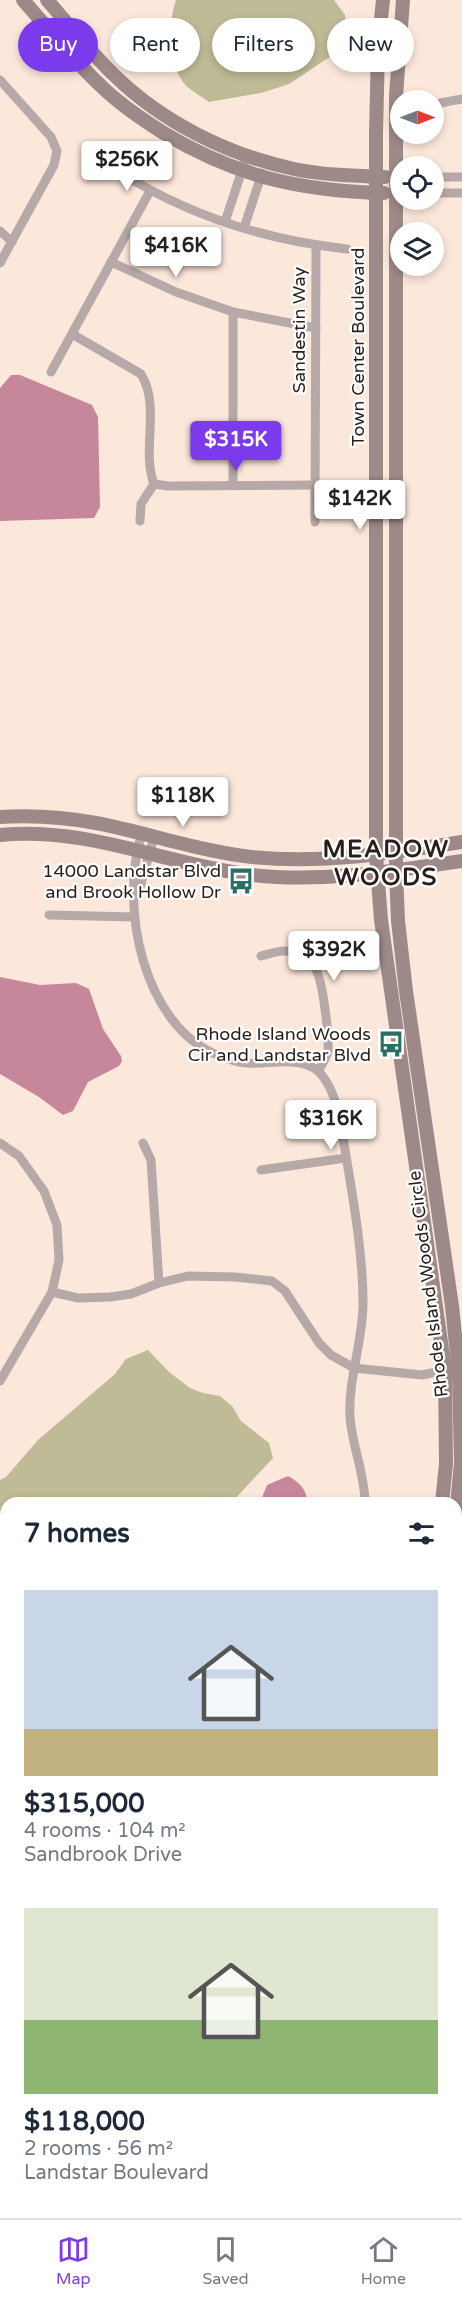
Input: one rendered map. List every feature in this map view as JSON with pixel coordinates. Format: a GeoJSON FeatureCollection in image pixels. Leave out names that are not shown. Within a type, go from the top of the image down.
{"type":"FeatureCollection","features":[{"type":"Feature","properties":{"kind":"main road"},"geometry":{"type":"LineString","coordinates":[[23,0],[98,84],[129,111],[195,152],[260,178],[310,188],[390,194]]}},
{"type":"Feature","properties":{"kind":"main road"},"geometry":{"type":"LineString","coordinates":[[47,0],[113,75],[154,109],[202,137],[247,155],[295,169],[390,177]]}},
{"type":"Feature","properties":{"kind":"main road","name":"Town Center Boulevard"},"geometry":{"type":"LineString","coordinates":[[377,874],[376,93],[383,0]]}},
{"type":"Feature","properties":{"kind":"main road","name":"Town Center Boulevard"},"geometry":{"type":"LineString","coordinates":[[397,156],[396,96],[403,0]]}},
{"type":"Feature","properties":{"kind":"main road","name":"Town Center Boulevard"},"geometry":{"type":"LineString","coordinates":[[396,871],[398,210]]}},
{"type":"Feature","properties":{"kind":"main road"},"geometry":{"type":"LineString","coordinates":[[376,562],[396,562]]}},
{"type":"Feature","properties":{"kind":"main road"},"geometry":{"type":"LineString","coordinates":[[0,817],[54,817],[94,823],[252,857],[314,860],[376,855],[462,842]]}},
{"type":"Feature","properties":{"kind":"main road"},"geometry":{"type":"LineString","coordinates":[[0,836],[64,835],[143,851],[202,867],[253,875],[307,877],[377,874],[462,861]]}},
{"type":"Feature","properties":{"kind":"main road","name":"Rhode Island Woods Circle"},"geometry":{"type":"LineString","coordinates":[[396,871],[398,921],[405,980],[460,1360],[460,1463],[457,1497]]}},
{"type":"Feature","properties":{"kind":"main road","name":"Rhode Island Woods Circle"},"geometry":{"type":"LineString","coordinates":[[377,874],[381,920],[445,1370],[446,1464],[443,1497]]}},
{"type":"Feature","properties":{"kind":"street"},"geometry":{"type":"LineString","coordinates":[[0,80],[51,137],[57,151],[54,165],[0,263]]}},
{"type":"Feature","properties":{"kind":"street"},"geometry":{"type":"LineString","coordinates":[[444,102],[462,99]]}},
{"type":"Feature","properties":{"kind":"street"},"geometry":{"type":"LineString","coordinates":[[225,222],[247,155]]}},
{"type":"Feature","properties":{"kind":"street"},"geometry":{"type":"LineString","coordinates":[[244,228],[265,161]]}},
{"type":"Feature","properties":{"kind":"street","name":"Sandestin Way"},"geometry":{"type":"LineString","coordinates":[[118,171],[150,191],[189,210],[275,237],[316,246],[347,249]]}},
{"type":"Feature","properties":{"kind":"street"},"geometry":{"type":"LineString","coordinates":[[444,177],[462,177]]}},
{"type":"Feature","properties":{"kind":"street"},"geometry":{"type":"LineString","coordinates":[[51,372],[150,191]]}},
{"type":"Feature","properties":{"kind":"street"},"geometry":{"type":"LineString","coordinates":[[444,193],[462,193]]}},
{"type":"Feature","properties":{"kind":"street"},"geometry":{"type":"LineString","coordinates":[[0,231],[12,242]]}},
{"type":"Feature","properties":{"kind":"street","name":"Sandestin Way"},"geometry":{"type":"LineString","coordinates":[[315,522],[316,246]]}},
{"type":"Feature","properties":{"kind":"street"},"geometry":{"type":"LineString","coordinates":[[111,262],[176,292],[233,312],[316,328]]}},
{"type":"Feature","properties":{"kind":"street"},"geometry":{"type":"LineString","coordinates":[[233,312],[233,485]]}},
{"type":"Feature","properties":{"kind":"street"},"geometry":{"type":"LineString","coordinates":[[72,334],[141,374],[147,384],[150,397],[149,470],[154,484]]}},
{"type":"Feature","properties":{"kind":"street"},"geometry":{"type":"LineString","coordinates":[[154,484],[168,486],[315,485]]}},
{"type":"Feature","properties":{"kind":"street"},"geometry":{"type":"LineString","coordinates":[[140,521],[141,504],[154,484]]}},
{"type":"Feature","properties":{"kind":"street"},"geometry":{"type":"LineString","coordinates":[[148,835],[143,851],[134,917],[142,958],[158,998],[173,1023],[195,1043],[219,1056],[245,1063],[296,1062],[318,1071],[334,1094],[339,1112],[362,1276],[363,1306],[350,1394],[352,1437],[364,1497]]}},
{"type":"Feature","properties":{"kind":"street"},"geometry":{"type":"LineString","coordinates":[[49,915],[134,917]]}},
{"type":"Feature","properties":{"kind":"street"},"geometry":{"type":"LineString","coordinates":[[261,956],[282,951],[294,952],[305,958],[316,969],[321,983],[328,1037],[328,1053],[318,1071]]}},
{"type":"Feature","properties":{"kind":"street"},"geometry":{"type":"LineString","coordinates":[[0,1143],[19,1156],[44,1191],[57,1225],[58,1260],[52,1292],[0,1381]]}},
{"type":"Feature","properties":{"kind":"street"},"geometry":{"type":"LineString","coordinates":[[143,1143],[151,1160],[159,1283]]}},
{"type":"Feature","properties":{"kind":"street"},"geometry":{"type":"LineString","coordinates":[[261,1170],[346,1158]]}},
{"type":"Feature","properties":{"kind":"street"},"geometry":{"type":"LineString","coordinates":[[52,1292],[78,1298],[110,1298],[131,1294],[159,1283],[188,1276],[272,1281],[285,1290],[319,1343],[330,1355],[354,1368],[422,1375],[445,1370],[460,1360]]}},
{"type":"Feature","properties":{"kind":"street"},"geometry":{"type":"LineString","coordinates":[[445,1370],[461,1374]]}},
{"type":"Feature","properties":{"kind":"shaded area"},"geometry":{"type":"Polygon","coordinates":[[[176,0],[334,0],[345,18],[327,18],[327,59],[315,67],[315,18],[212,18],[212,72],[307,72],[289,84],[261,93],[209,102],[186,85],[178,72],[200,72],[200,18],[171,18],[176,0]]]}},
{"type":"Feature","properties":{"kind":"shaded area"},"geometry":{"type":"Polygon","coordinates":[[[11,375],[20,375],[92,405],[98,417],[100,507],[94,518],[0,521],[0,388],[11,375]]]}},
{"type":"Feature","properties":{"kind":"shaded area"},"geometry":{"type":"Polygon","coordinates":[[[0,977],[40,985],[76,983],[89,989],[103,1029],[122,1061],[119,1066],[88,1082],[73,1111],[63,1115],[39,1097],[0,1074],[0,977]]]}},
{"type":"Feature","properties":{"kind":"shaded area"},"geometry":{"type":"Polygon","coordinates":[[[148,1350],[169,1372],[190,1388],[220,1396],[232,1406],[241,1421],[269,1443],[273,1458],[237,1497],[0,1497],[0,1480],[6,1477],[38,1440],[115,1374],[126,1359],[148,1350]]]}},
{"type":"Feature","properties":{"kind":"shaded area"},"geometry":{"type":"Polygon","coordinates":[[[288,1476],[302,1487],[306,1497],[262,1497],[267,1485],[288,1476]]]}},
{"type":"Feature","properties":{"kind":"place","name":"14000 Landstar Blvd and Brook Hollow Dr"},"geometry":{"type":"Point","coordinates":[241,881]}},
{"type":"Feature","properties":{"kind":"place","name":"Rhode Island Woods Cir and Landstar Blvd"},"geometry":{"type":"Point","coordinates":[391,1044]}},
{"type":"Feature","properties":{"kind":"district","name":"MEADOW WOODS"},"geometry":{"type":"Point","coordinates":[386,863]}}]}
